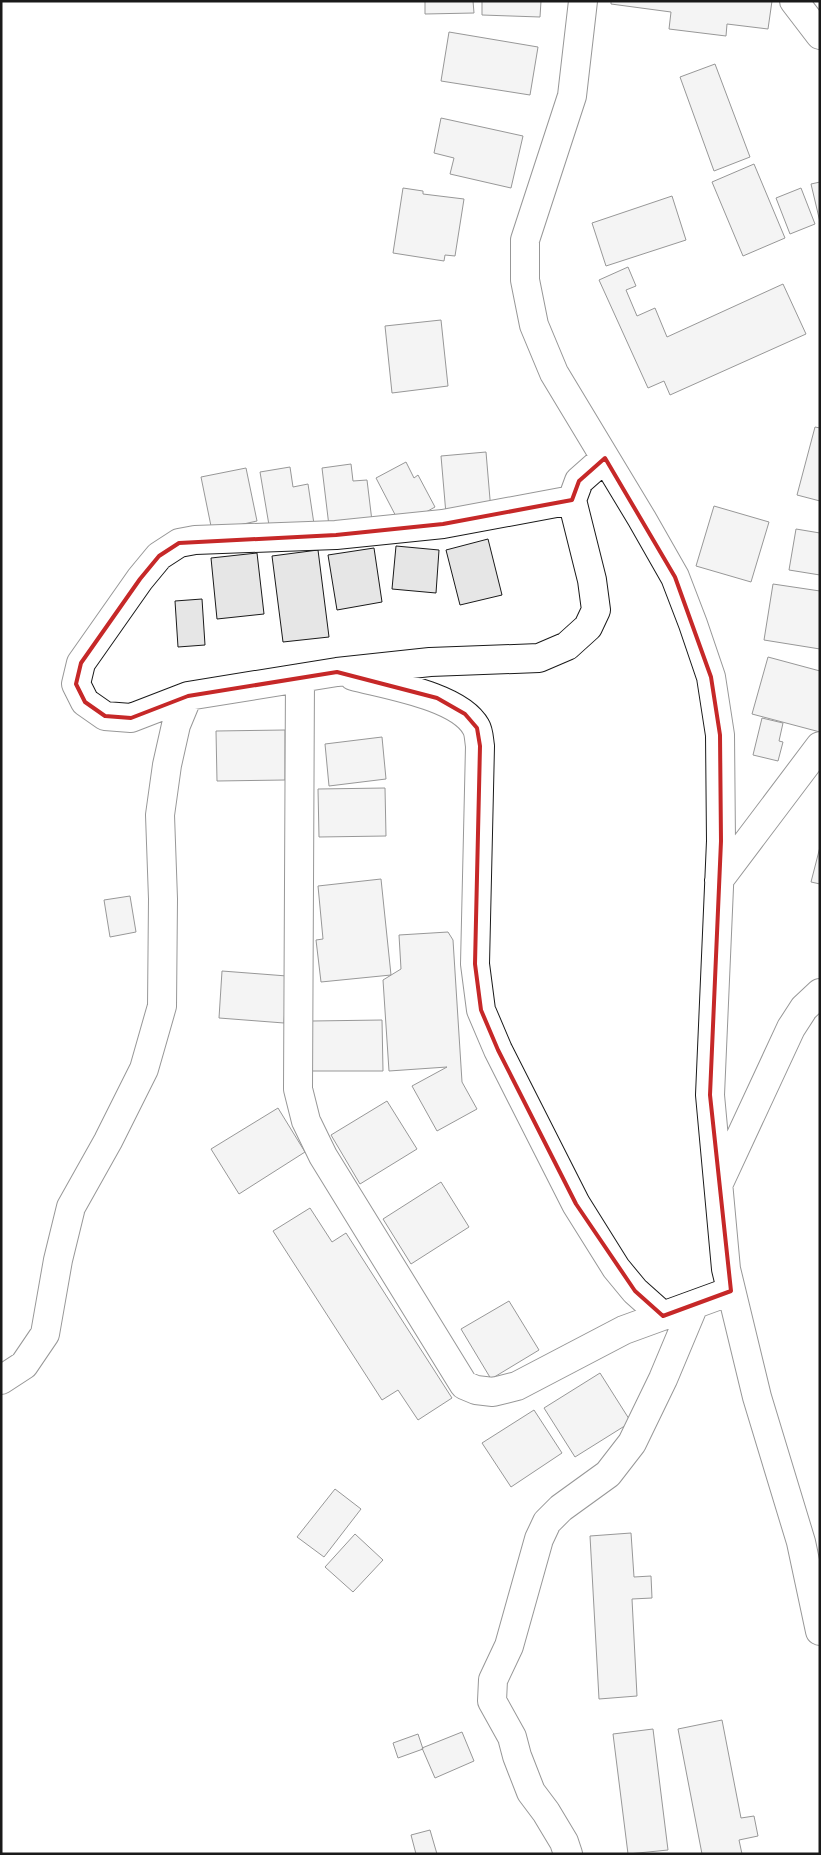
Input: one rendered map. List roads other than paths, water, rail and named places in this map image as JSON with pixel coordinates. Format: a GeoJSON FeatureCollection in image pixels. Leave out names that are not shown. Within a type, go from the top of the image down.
{"type":"FeatureCollection","features":[{"type":"Feature","properties":{"kind":"street"},"geometry":{"type":"LineString","coordinates":[[583,1],[572,96],[525,240],[525,280],[534,325],[554,373],[675,577],[694,624],[711,677],[720,735],[721,841],[710,1095],[726,1269],[757,1397],[801,1542],[820,1631]]}},
{"type":"Feature","properties":{"kind":"street"},"geometry":{"type":"LineString","coordinates":[[794,1],[820,34]]}},
{"type":"Feature","properties":{"kind":"street"},"geometry":{"type":"LineString","coordinates":[[572,500],[443,524],[336,535],[195,540],[179,543],[159,556],[140,579],[82,663],[76,684],[85,702],[105,716],[131,718],[188,696],[337,672],[430,662],[539,658],[568,646],[588,628],[596,610],[592,580],[572,500],[579,481],[605,458]]}},
{"type":"Feature","properties":{"kind":"street"},"geometry":{"type":"LineString","coordinates":[[337,672],[437,698],[465,714],[477,728],[480,746],[475,964],[481,1010],[498,1050],[576,1204],[616,1268],[635,1291],[663,1316]]}},
{"type":"Feature","properties":{"kind":"street"},"geometry":{"type":"LineString","coordinates":[[300,678],[298,1089],[306,1121],[323,1156],[464,1385],[476,1390],[493,1392],[517,1386],[624,1330],[731,1292]]}},
{"type":"Feature","properties":{"kind":"street"},"geometry":{"type":"LineString","coordinates":[[1,1380],[24,1365],[45,1334],[58,1260],[72,1207],[144,1069],[162,1006],[163,899],[160,815],[166,765],[176,726],[188,696]]}},
{"type":"Feature","properties":{"kind":"street"},"geometry":{"type":"LineString","coordinates":[[719,880],[820,746]]}},
{"type":"Feature","properties":{"kind":"street"},"geometry":{"type":"LineString","coordinates":[[718,1185],[791,1028],[804,1008],[820,993]]}},
{"type":"Feature","properties":{"kind":"street"},"geometry":{"type":"LineString","coordinates":[[568,1854],[564,1842],[546,1812],[531,1792],[512,1737],[492,1701],[493,1680],[509,1646],[539,1539],[546,1522],[561,1508],[608,1474],[632,1442],[663,1379],[694,1305]]}}]}
